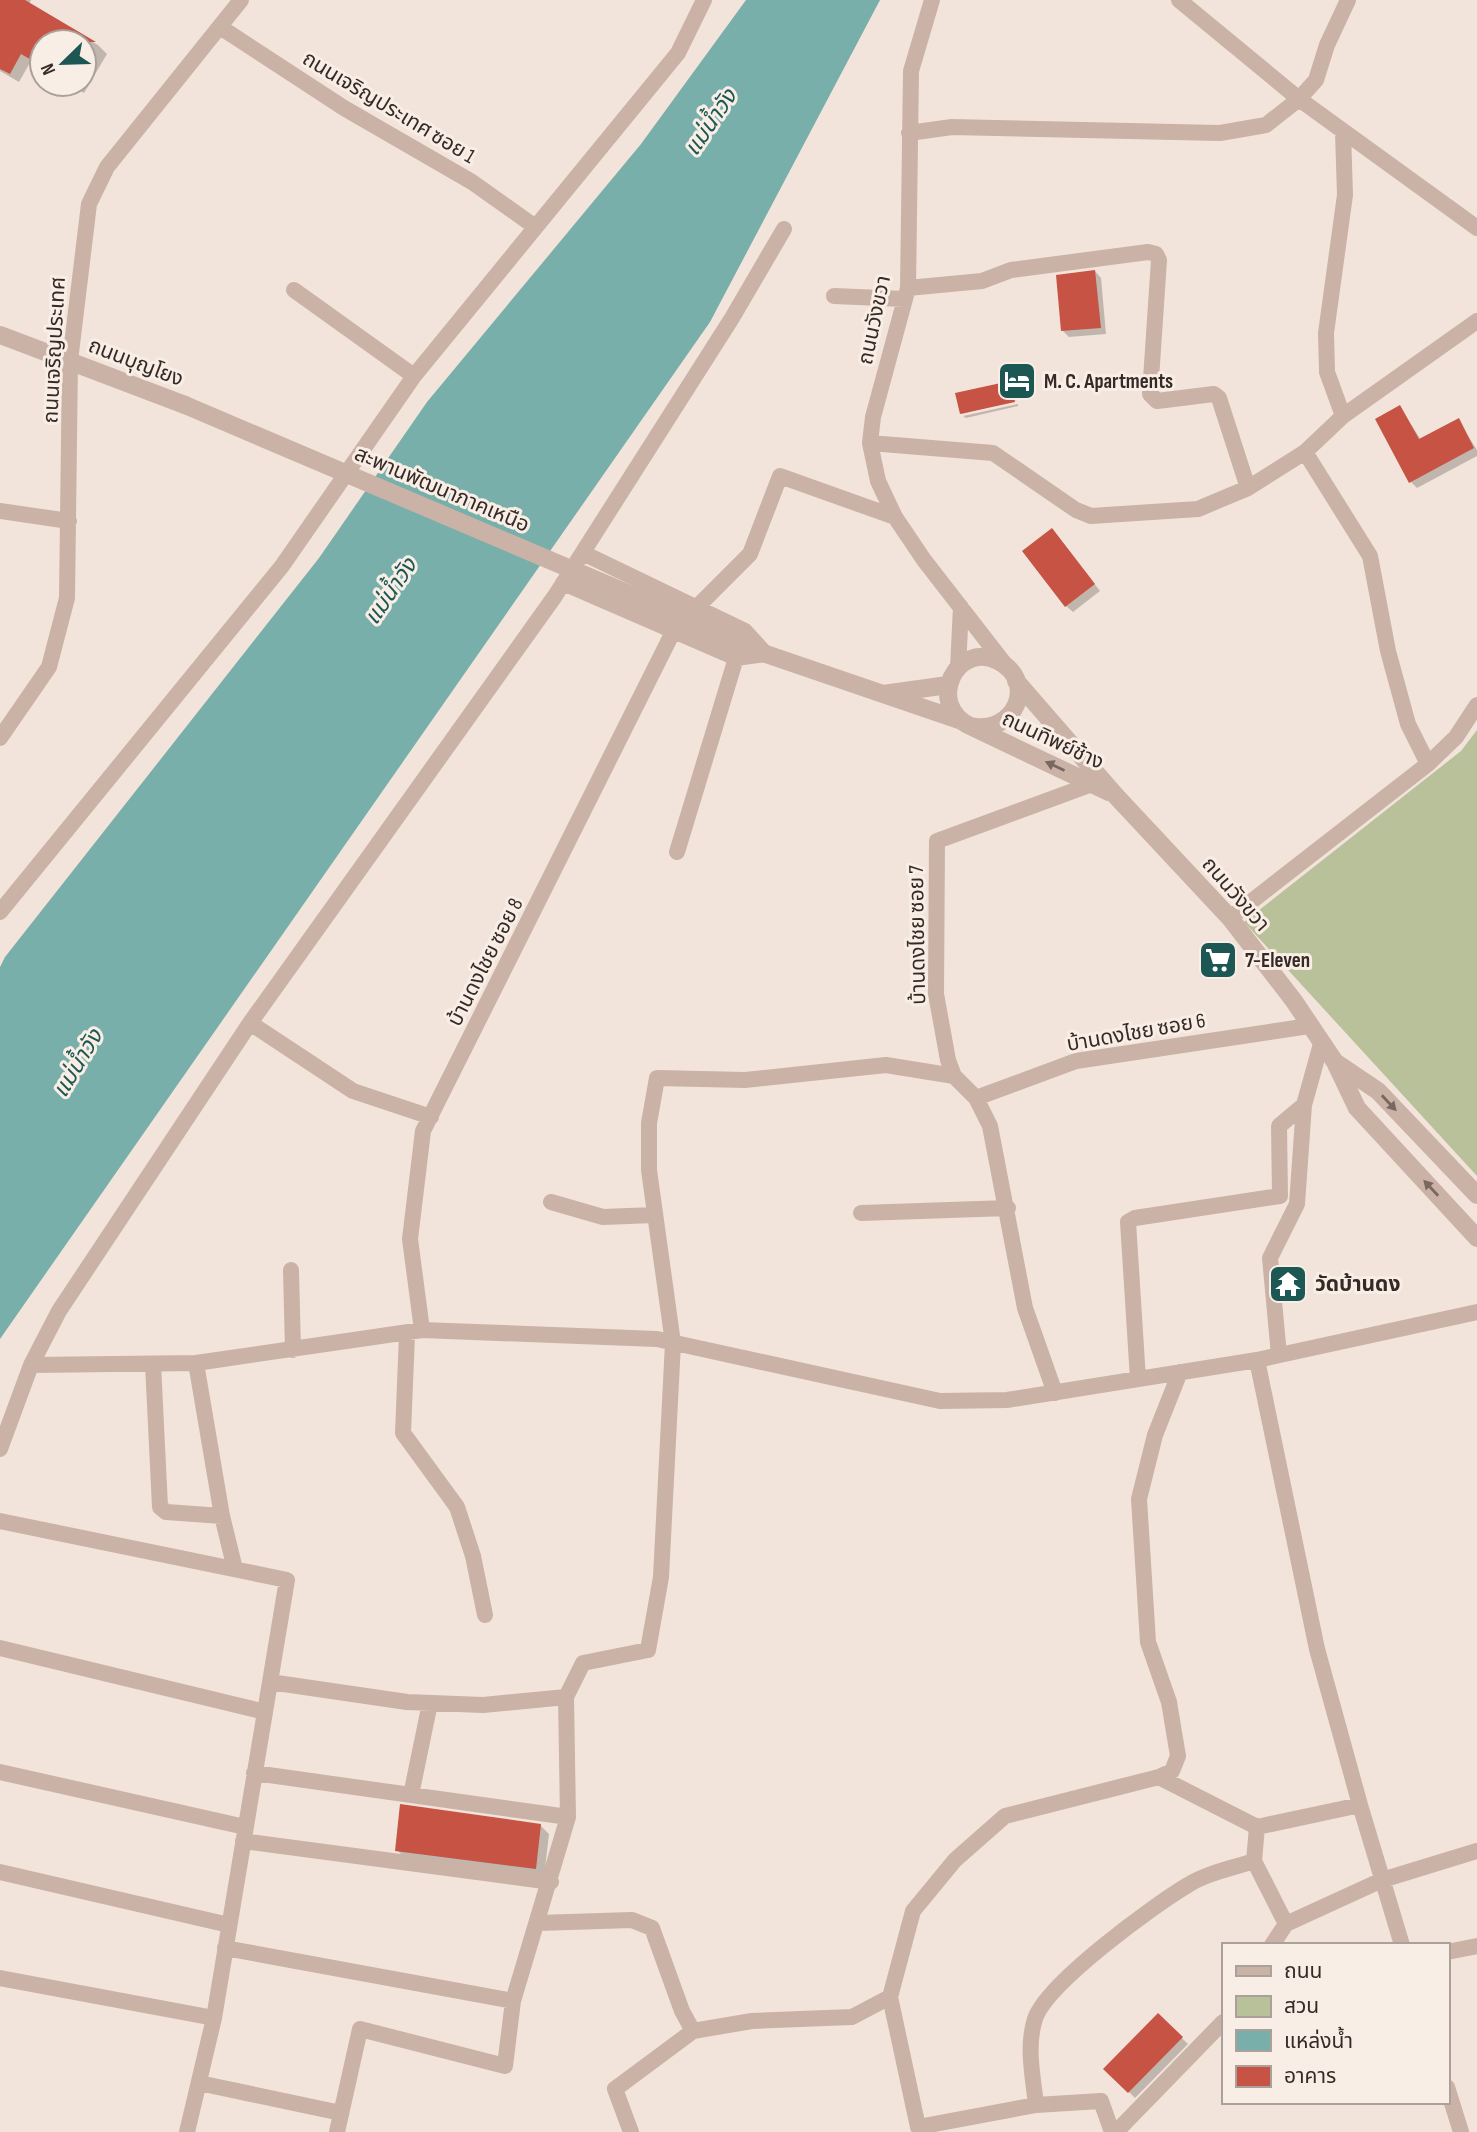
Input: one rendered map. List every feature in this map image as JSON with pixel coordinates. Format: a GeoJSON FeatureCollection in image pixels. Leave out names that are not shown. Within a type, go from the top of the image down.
{"type":"FeatureCollection","features":[{"type":"Feature","properties":{"kind":"street","name":"ถนนเจริญประเทศ"},"geometry":{"type":"LineString","coordinates":[[0,738],[49,667],[67,598],[71,361],[82,242],[89,204],[107,167],[241,0]]}},
{"type":"Feature","properties":{"kind":"street"},"geometry":{"type":"LineString","coordinates":[[0,912],[282,566],[414,376],[678,53],[704,0]]}},
{"type":"Feature","properties":{"kind":"street","name":"ถนนวังขวา"},"geometry":{"type":"LineString","coordinates":[[932,0],[911,71],[906,294],[873,417],[870,443],[878,481],[895,517],[921,555],[1012,674],[1116,796],[1230,918],[1294,1001],[1335,1062],[1378,1091],[1477,1195]]}},
{"type":"Feature","properties":{"kind":"street"},"geometry":{"type":"LineString","coordinates":[[1179,0],[1343,132],[1477,228]]}},
{"type":"Feature","properties":{"kind":"street"},"geometry":{"type":"LineString","coordinates":[[909,133],[953,127],[1220,133],[1266,125],[1300,99],[1315,80],[1327,45],[1348,0]]}},
{"type":"Feature","properties":{"kind":"street","name":"ถนนเจริญประเทศ ซอย 1"},"geometry":{"type":"LineString","coordinates":[[220,27],[344,108],[471,181],[534,226]]}},
{"type":"Feature","properties":{"kind":"street"},"geometry":{"type":"LineString","coordinates":[[1343,132],[1345,195],[1326,333],[1327,372],[1343,416]]}},
{"type":"Feature","properties":{"kind":"street"},"geometry":{"type":"LineString","coordinates":[[0,1448],[31,1365],[60,1311],[250,1023],[563,583],[732,318],[784,229]]}},
{"type":"Feature","properties":{"kind":"street"},"geometry":{"type":"LineString","coordinates":[[834,296],[906,294],[982,281],[1010,270],[1148,252],[1156,254],[1159,260],[1150,394],[1157,401],[1214,394],[1219,398],[1248,488]]}},
{"type":"Feature","properties":{"kind":"street"},"geometry":{"type":"LineString","coordinates":[[295,290],[414,376]]}},
{"type":"Feature","properties":{"kind":"street"},"geometry":{"type":"LineString","coordinates":[[870,443],[993,453],[1076,510],[1091,516],[1198,509],[1248,488],[1305,452],[1343,416],[1477,321]]}},
{"type":"Feature","properties":{"kind":"street","name":"ถนนบุญโยง"},"geometry":{"type":"LineString","coordinates":[[0,335],[184,405]]}},
{"type":"Feature","properties":{"kind":"street","name":"สะพานพัฒนาภาคเหนือ"},"geometry":{"type":"LineString","coordinates":[[184,405],[677,624],[766,654]]}},
{"type":"Feature","properties":{"kind":"street"},"geometry":{"type":"LineString","coordinates":[[1305,452],[1370,556],[1388,651],[1408,724],[1428,764]]}},
{"type":"Feature","properties":{"kind":"street"},"geometry":{"type":"LineString","coordinates":[[698,606],[750,554],[780,476],[895,517]]}},
{"type":"Feature","properties":{"kind":"street"},"geometry":{"type":"LineString","coordinates":[[0,511],[69,521]]}},
{"type":"Feature","properties":{"kind":"street"},"geometry":{"type":"LineString","coordinates":[[583,553],[698,606],[745,631],[766,654]]}},
{"type":"Feature","properties":{"kind":"street"},"geometry":{"type":"LineString","coordinates":[[563,583],[677,624],[736,658],[766,654]]}},
{"type":"Feature","properties":{"kind":"street"},"geometry":{"type":"LineString","coordinates":[[958,668],[961,607]]}},
{"type":"Feature","properties":{"kind":"street","name":"บ้านดงไชย ซอย 8"},"geometry":{"type":"LineString","coordinates":[[485,1615],[474,1556],[457,1507],[403,1433],[415,1332],[410,1238],[423,1131],[677,624]]}},
{"type":"Feature","properties":{"kind":"street","name":"ถนนทิพย์ช้าง"},"geometry":{"type":"LineString","coordinates":[[766,654],[964,723],[1116,796]]}},
{"type":"Feature","properties":{"kind":"street"},"geometry":{"type":"LineString","coordinates":[[982,657],[996,660],[1012,674],[1017,704],[1003,723],[981,729],[964,723],[947,698],[948,685],[958,668],[969,660],[982,657]]}},
{"type":"Feature","properties":{"kind":"street"},"geometry":{"type":"LineString","coordinates":[[677,852],[736,658]]}},
{"type":"Feature","properties":{"kind":"street"},"geometry":{"type":"LineString","coordinates":[[879,694],[948,685]]}},
{"type":"Feature","properties":{"kind":"street"},"geometry":{"type":"LineString","coordinates":[[1230,918],[1428,764],[1456,737],[1477,705]]}},
{"type":"Feature","properties":{"kind":"street","name":"บ้านดงไชย ซอย 7"},"geometry":{"type":"LineString","coordinates":[[1055,1393],[1025,1308],[990,1126],[976,1098],[954,1076],[948,1060],[936,994],[937,841],[1091,784]]}},
{"type":"Feature","properties":{"kind":"street"},"geometry":{"type":"LineString","coordinates":[[250,1023],[353,1091],[430,1117]]}},
{"type":"Feature","properties":{"kind":"street","name":"บ้านดงไชย ซอย 6"},"geometry":{"type":"LineString","coordinates":[[976,1098],[1076,1061],[1309,1026]]}},
{"type":"Feature","properties":{"kind":"street"},"geometry":{"type":"LineString","coordinates":[[1279,1355],[1270,1258],[1297,1204],[1304,1105],[1321,1044]]}},
{"type":"Feature","properties":{"kind":"street"},"geometry":{"type":"LineString","coordinates":[[1335,1062],[1357,1108],[1477,1238]]}},
{"type":"Feature","properties":{"kind":"street"},"geometry":{"type":"LineString","coordinates":[[337,2132],[360,2029],[505,2066],[513,2001],[551,1882],[568,1817],[566,1697],[583,1662],[649,1650],[661,1577],[673,1342],[649,1170],[649,1123],[657,1078],[745,1080],[886,1065],[954,1076]]}},
{"type":"Feature","properties":{"kind":"street"},"geometry":{"type":"LineString","coordinates":[[1138,1379],[1128,1222],[1280,1196],[1279,1126],[1304,1105]]}},
{"type":"Feature","properties":{"kind":"street"},"geometry":{"type":"LineString","coordinates":[[551,1202],[603,1217],[654,1215]]}},
{"type":"Feature","properties":{"kind":"street"},"geometry":{"type":"LineString","coordinates":[[861,1213],[1007,1208]]}},
{"type":"Feature","properties":{"kind":"street"},"geometry":{"type":"LineString","coordinates":[[291,1270],[293,1350]]}},
{"type":"Feature","properties":{"kind":"street"},"geometry":{"type":"LineString","coordinates":[[31,1365],[196,1363],[415,1332],[673,1342],[940,1401],[1007,1400],[1257,1360],[1477,1312]]}},
{"type":"Feature","properties":{"kind":"street"},"geometry":{"type":"LineString","coordinates":[[1257,1360],[1317,1649],[1401,1943]]}},
{"type":"Feature","properties":{"kind":"street"},"geometry":{"type":"LineString","coordinates":[[196,1363],[222,1516],[235,1569]]}},
{"type":"Feature","properties":{"kind":"street"},"geometry":{"type":"LineString","coordinates":[[153,1364],[160,1507],[166,1512],[222,1516]]}},
{"type":"Feature","properties":{"kind":"street"},"geometry":{"type":"LineString","coordinates":[[1180,1372],[1155,1435],[1139,1499],[1148,1642],[1169,1702],[1178,1756],[1172,1771],[1159,1777],[1005,1816],[955,1860],[913,1912],[890,1997],[918,2127],[1036,2105],[1101,2101],[1114,2132],[1222,2023]]}},
{"type":"Feature","properties":{"kind":"street"},"geometry":{"type":"LineString","coordinates":[[0,1521],[287,1580],[214,2018],[187,2132]]}},
{"type":"Feature","properties":{"kind":"street"},"geometry":{"type":"LineString","coordinates":[[0,1648],[265,1712]]}},
{"type":"Feature","properties":{"kind":"street"},"geometry":{"type":"LineString","coordinates":[[270,1682],[430,1703],[483,1705],[566,1697]]}},
{"type":"Feature","properties":{"kind":"street"},"geometry":{"type":"LineString","coordinates":[[411,1795],[430,1703]]}},
{"type":"Feature","properties":{"kind":"street"},"geometry":{"type":"LineString","coordinates":[[0,1772],[244,1834],[551,1882]]}},
{"type":"Feature","properties":{"kind":"street"},"geometry":{"type":"LineString","coordinates":[[254,1773],[568,1817]]}},
{"type":"Feature","properties":{"kind":"street"},"geometry":{"type":"LineString","coordinates":[[1159,1777],[1257,1827],[1360,1805]]}},
{"type":"Feature","properties":{"kind":"street"},"geometry":{"type":"LineString","coordinates":[[1257,1827],[1254,1861],[1286,1924]]}},
{"type":"Feature","properties":{"kind":"street"},"geometry":{"type":"LineString","coordinates":[[1273,1943],[1286,1924],[1382,1880],[1477,1851]]}},
{"type":"Feature","properties":{"kind":"street"},"geometry":{"type":"LineString","coordinates":[[1036,2105],[1029,2044],[1035,2016],[1054,1991],[1127,1928],[1190,1883],[1254,1861]]}},
{"type":"Feature","properties":{"kind":"street"},"geometry":{"type":"LineString","coordinates":[[0,1872],[229,1925]]}},
{"type":"Feature","properties":{"kind":"street"},"geometry":{"type":"LineString","coordinates":[[538,1923],[632,1920],[652,1928],[682,2011],[693,2031]]}},
{"type":"Feature","properties":{"kind":"street"},"geometry":{"type":"LineString","coordinates":[[1449,1952],[1477,1946]]}},
{"type":"Feature","properties":{"kind":"street"},"geometry":{"type":"LineString","coordinates":[[225,1948],[513,2001]]}},
{"type":"Feature","properties":{"kind":"street"},"geometry":{"type":"LineString","coordinates":[[0,1978],[214,2018]]}},
{"type":"Feature","properties":{"kind":"street"},"geometry":{"type":"LineString","coordinates":[[631,2132],[615,2089],[693,2031],[752,2021],[852,2017],[890,1997]]}},
{"type":"Feature","properties":{"kind":"street"},"geometry":{"type":"LineString","coordinates":[[199,2083],[341,2113]]}},
{"type":"Feature","properties":{"kind":"street"},"geometry":{"type":"LineString","coordinates":[[1449,2093],[1461,2132]]}},
{"type":"Feature","properties":{"kind":"green space"},"geometry":{"type":"Polygon","coordinates":[[[1477,730],[1477,1176],[1244,922],[1461,751],[1477,730]]]}},
{"type":"Feature","properties":{"kind":"water","name":"แม่น้ำวัง"},"geometry":{"type":"Polygon","coordinates":[[[746,0],[880,0],[710,322],[0,1339],[0,967],[5,957],[319,558],[427,402],[641,144],[746,0]]]}},
{"type":"Feature","properties":{"kind":"building"},"geometry":{"type":"Polygon","coordinates":[[[0,0],[25,0],[72,28],[28,28],[28,58],[21,54],[10,74],[0,69],[0,0]]]}},
{"type":"Feature","properties":{"kind":"building"},"geometry":{"type":"Polygon","coordinates":[[[1095,270],[1101,328],[1061,331],[1056,275],[1095,270]]]}},
{"type":"Feature","properties":{"kind":"building"},"geometry":{"type":"Polygon","coordinates":[[[1010,381],[1015,402],[960,414],[955,393],[1010,381]]]}},
{"type":"Feature","properties":{"kind":"building"},"geometry":{"type":"Polygon","coordinates":[[[1400,405],[1419,439],[1459,418],[1474,448],[1409,483],[1375,419],[1400,405]]]}},
{"type":"Feature","properties":{"kind":"building"},"geometry":{"type":"Polygon","coordinates":[[[1052,528],[1095,584],[1065,607],[1022,551],[1052,528]]]}},
{"type":"Feature","properties":{"kind":"building"},"geometry":{"type":"Polygon","coordinates":[[[400,1804],[541,1824],[536,1869],[395,1851],[400,1804]]]}},
{"type":"Feature","properties":{"kind":"building"},"geometry":{"type":"Polygon","coordinates":[[[1158,2013],[1183,2037],[1128,2093],[1103,2069],[1158,2013]]]}},
{"type":"Feature","properties":{"kind":"place","name":"M. C. Apartments"},"geometry":{"type":"Point","coordinates":[1017,381]}},
{"type":"Feature","properties":{"kind":"place","name":"7-Eleven"},"geometry":{"type":"Point","coordinates":[1218,960]}},
{"type":"Feature","properties":{"kind":"place","name":"วัดบ้านดง"},"geometry":{"type":"Point","coordinates":[1288,1284]}}]}
